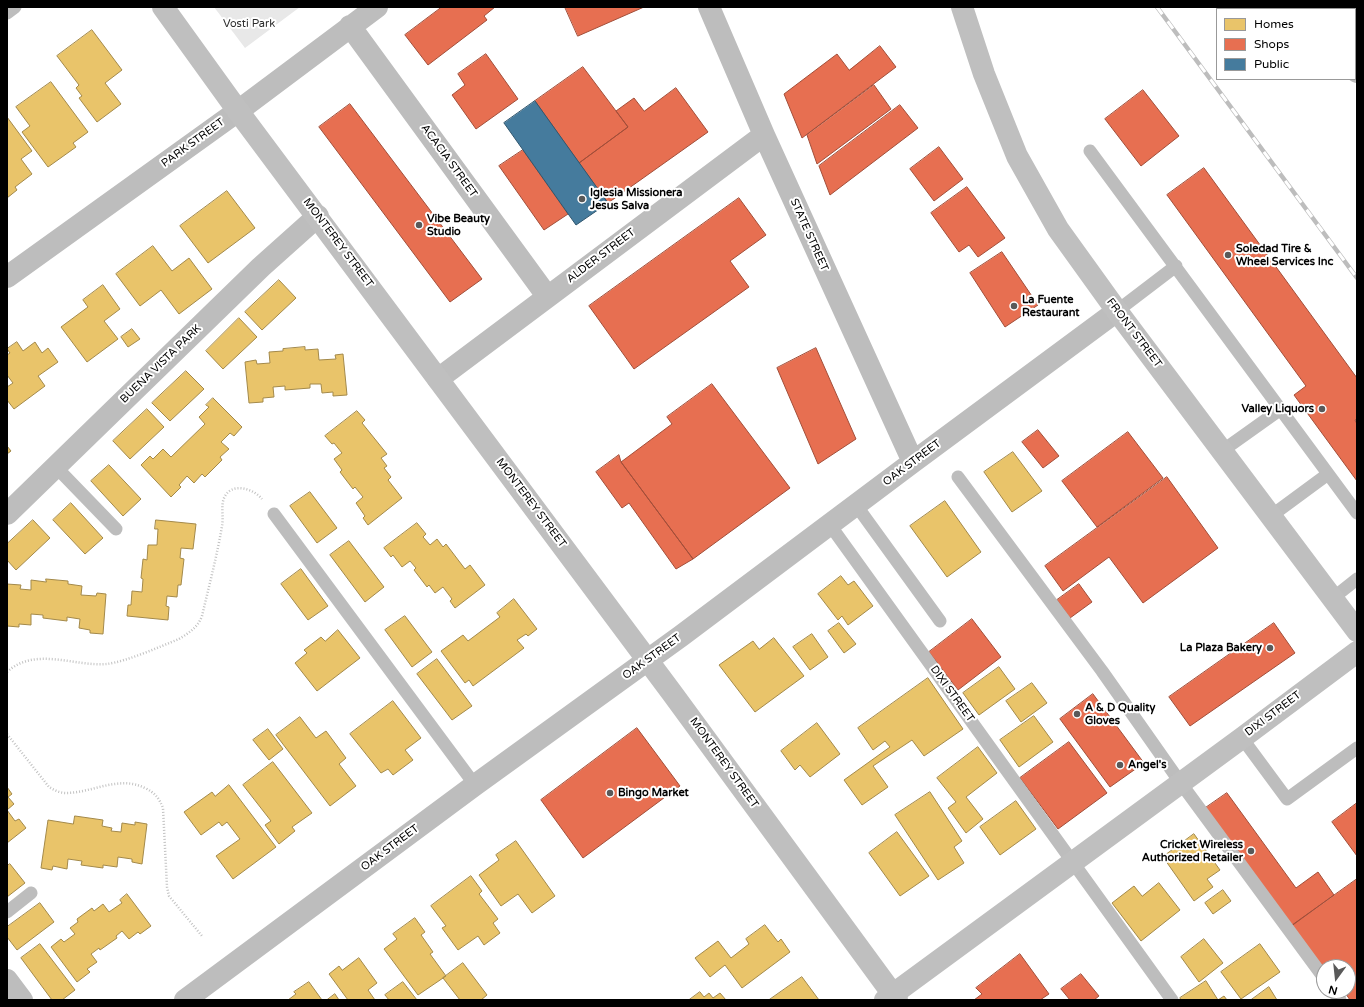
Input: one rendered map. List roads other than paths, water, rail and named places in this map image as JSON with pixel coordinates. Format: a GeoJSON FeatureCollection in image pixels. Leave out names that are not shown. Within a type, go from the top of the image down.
{"type":"FeatureCollection","features":[{"type":"Feature","properties":{"kind":"street","name":"MONTEREY STREET"},"geometry":{"type":"LineString","coordinates":[[163,7],[238,110],[648,660],[892,998]]}},
{"type":"Feature","properties":{"kind":"street","name":"PARK STREET"},"geometry":{"type":"LineString","coordinates":[[7,277],[238,110],[377,7]]}},
{"type":"Feature","properties":{"kind":"street","name":"STATE STREET"},"geometry":{"type":"LineString","coordinates":[[709,7],[764,135],[913,462]]}},
{"type":"Feature","properties":{"kind":"street","name":"FRONT STREET"},"geometry":{"type":"LineString","coordinates":[[962,7],[984,74],[1017,156],[1058,229],[1117,311],[1357,631]]}},
{"type":"Feature","properties":{"kind":"street","name":"ACACIA STREET"},"geometry":{"type":"LineString","coordinates":[[350,26],[547,296]]}},
{"type":"Feature","properties":{"kind":"street","name":"ALDER STREET"},"geometry":{"type":"LineString","coordinates":[[438,378],[764,135]]}},
{"type":"Feature","properties":{"kind":"street","name":"BUENA VISTA PARK"},"geometry":{"type":"LineString","coordinates":[[7,514],[255,272],[318,216]]}},
{"type":"Feature","properties":{"kind":"street","name":"OAK STREET"},"geometry":{"type":"LineString","coordinates":[[185,1000],[474,785],[648,660],[1117,311]]}},
{"type":"Feature","properties":{"kind":"street","name":"DIXI STREET"},"geometry":{"type":"LineString","coordinates":[[892,998],[1180,782],[1242,738],[1357,652]]}},
{"type":"Feature","properties":{"kind":"street"},"geometry":{"type":"LineString","coordinates":[[7,980],[22,1000]]}},
{"type":"Feature","properties":{"kind":"lane"},"geometry":{"type":"LineString","coordinates":[[7,13],[16,7]]}},
{"type":"Feature","properties":{"kind":"lane"},"geometry":{"type":"LineString","coordinates":[[1090,151],[1357,513]]}},
{"type":"Feature","properties":{"kind":"lane"},"geometry":{"type":"LineString","coordinates":[[1117,311],[1176,266]]}},
{"type":"Feature","properties":{"kind":"lane"},"geometry":{"type":"LineString","coordinates":[[1222,451],[1281,409]]}},
{"type":"Feature","properties":{"kind":"lane"},"geometry":{"type":"LineString","coordinates":[[55,466],[116,529]]}},
{"type":"Feature","properties":{"kind":"lane"},"geometry":{"type":"LineString","coordinates":[[1271,516],[1328,474]]}},
{"type":"Feature","properties":{"kind":"lane"},"geometry":{"type":"LineString","coordinates":[[958,477],[1113,687],[1180,782],[1316,967]]}},
{"type":"Feature","properties":{"kind":"lane"},"geometry":{"type":"LineString","coordinates":[[856,505],[940,621]]}},
{"type":"Feature","properties":{"kind":"lane"},"geometry":{"type":"LineString","coordinates":[[274,514],[474,785]]}},
{"type":"Feature","properties":{"kind":"lane","name":"DIXI STREET"},"geometry":{"type":"LineString","coordinates":[[830,525],[1172,1000]]}},
{"type":"Feature","properties":{"kind":"lane"},"geometry":{"type":"LineString","coordinates":[[1333,598],[1357,579]]}},
{"type":"Feature","properties":{"kind":"lane"},"geometry":{"type":"LineString","coordinates":[[1242,738],[1287,799],[1357,748]]}},
{"type":"Feature","properties":{"kind":"lane"},"geometry":{"type":"LineString","coordinates":[[7,912],[31,893]]}},
{"type":"Feature","properties":{"kind":"railway"},"geometry":{"type":"LineString","coordinates":[[1157,7],[1357,278]]}},
{"type":"Feature","properties":{"kind":"place","name":"Iglesia Missionera Jesus Salva"},"geometry":{"type":"Point","coordinates":[582,199]}},
{"type":"Feature","properties":{"kind":"place","name":"Vibe Beauty Studio"},"geometry":{"type":"Point","coordinates":[419,225]}},
{"type":"Feature","properties":{"kind":"place","name":"Soledad Tire & Wheel Services Inc"},"geometry":{"type":"Point","coordinates":[1228,255]}},
{"type":"Feature","properties":{"kind":"place","name":"La Fuente Restaurant"},"geometry":{"type":"Point","coordinates":[1014,306]}},
{"type":"Feature","properties":{"kind":"place","name":"Valley Liquors"},"geometry":{"type":"Point","coordinates":[1322,409]}},
{"type":"Feature","properties":{"kind":"place","name":"La Plaza Bakery"},"geometry":{"type":"Point","coordinates":[1270,648]}},
{"type":"Feature","properties":{"kind":"place","name":"A & D Quality Gloves"},"geometry":{"type":"Point","coordinates":[1077,714]}},
{"type":"Feature","properties":{"kind":"place","name":"Angel's"},"geometry":{"type":"Point","coordinates":[1120,765]}},
{"type":"Feature","properties":{"kind":"place","name":"Bingo Market"},"geometry":{"type":"Point","coordinates":[610,793]}},
{"type":"Feature","properties":{"kind":"place","name":"Cricket Wireless Authorized Retailer"},"geometry":{"type":"Point","coordinates":[1251,851]}},
{"type":"Feature","properties":{"kind":"park label","name":"Vosti Park"},"geometry":{"type":"Point","coordinates":[249,24]}}]}
